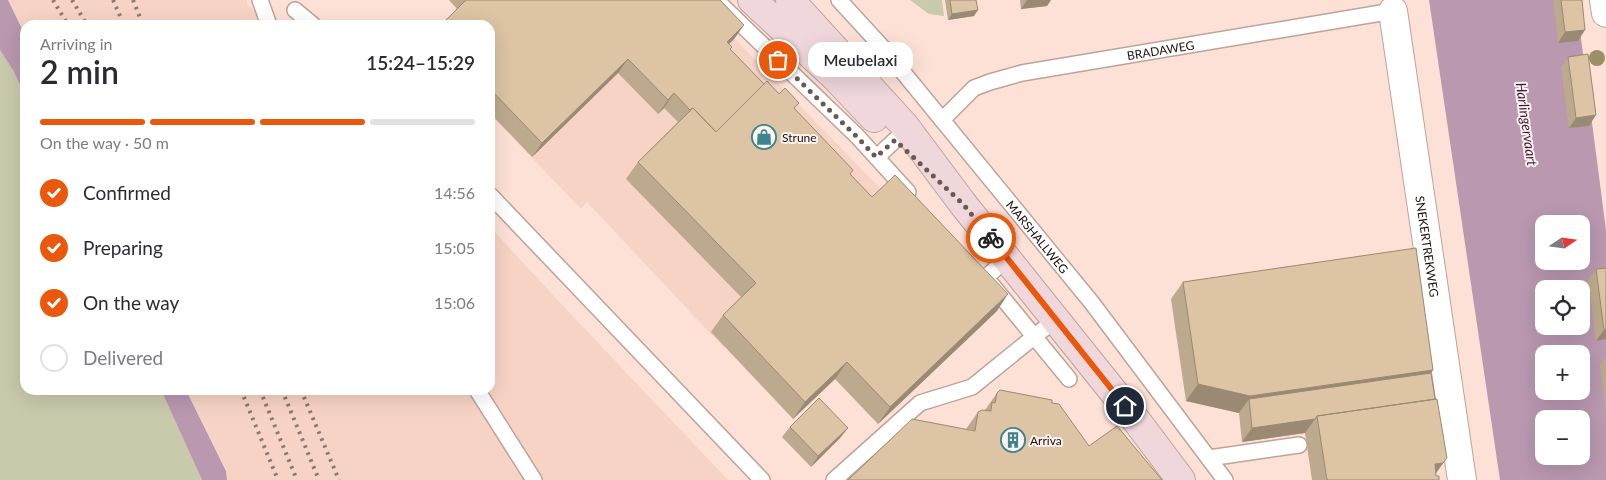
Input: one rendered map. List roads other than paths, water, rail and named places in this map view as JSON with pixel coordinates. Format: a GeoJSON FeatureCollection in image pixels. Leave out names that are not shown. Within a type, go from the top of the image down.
{"type":"FeatureCollection","features":[{"type":"Feature","properties":{"kind":"main road"},"geometry":{"type":"LineString","coordinates":[[766,12],[834,76],[886,149],[963,204]]}},
{"type":"Feature","properties":{"kind":"main road"},"geometry":{"type":"LineString","coordinates":[[766,12],[904,125],[963,204],[1136,420],[1180,480]]}},
{"type":"Feature","properties":{"kind":"street"},"geometry":{"type":"LineString","coordinates":[[1604,0],[1606,13]]}},
{"type":"Feature","properties":{"kind":"street","name":"SNEKERTREKWEG"},"geometry":{"type":"LineString","coordinates":[[1394,11],[1462,480]]}},
{"type":"Feature","properties":{"kind":"lane"},"geometry":{"type":"LineString","coordinates":[[260,0],[267,20]]}},
{"type":"Feature","properties":{"kind":"lane"},"geometry":{"type":"LineString","coordinates":[[716,0],[766,12]]}},
{"type":"Feature","properties":{"kind":"lane","name":"MARSHALLWEG"},"geometry":{"type":"LineString","coordinates":[[840,0],[884,49],[1092,303],[1225,480]]}},
{"type":"Feature","properties":{"kind":"lane"},"geometry":{"type":"LineString","coordinates":[[295,10],[307,20]]}},
{"type":"Feature","properties":{"kind":"lane","name":"BRADAWEG"},"geometry":{"type":"LineString","coordinates":[[942,120],[974,88],[1022,73],[1394,11]]}},
{"type":"Feature","properties":{"kind":"lane"},"geometry":{"type":"LineString","coordinates":[[886,149],[917,202]]}},
{"type":"Feature","properties":{"kind":"lane"},"geometry":{"type":"LineString","coordinates":[[495,200],[762,480]]}},
{"type":"Feature","properties":{"kind":"lane"},"geometry":{"type":"LineString","coordinates":[[986,277],[1008,259]]}},
{"type":"Feature","properties":{"kind":"lane"},"geometry":{"type":"LineString","coordinates":[[975,265],[1069,379]]}},
{"type":"Feature","properties":{"kind":"lane"},"geometry":{"type":"LineString","coordinates":[[834,480],[920,403],[972,388],[1056,319]]}},
{"type":"Feature","properties":{"kind":"lane"},"geometry":{"type":"LineString","coordinates":[[480,395],[534,480]]}},
{"type":"Feature","properties":{"kind":"lane"},"geometry":{"type":"LineString","coordinates":[[1209,458],[1299,445]]}},
{"type":"Feature","properties":{"kind":"water"},"geometry":{"type":"Polygon","coordinates":[[[0,0],[8,0],[20,25],[20,85],[0,50],[0,0]]]}},
{"type":"Feature","properties":{"kind":"water","name":"Harlingervaart"},"geometry":{"type":"Polygon","coordinates":[[[1429,0],[1576,0],[1606,230],[1606,480],[1500,480],[1429,0]]]}},
{"type":"Feature","properties":{"kind":"water"},"geometry":{"type":"Polygon","coordinates":[[[163,395],[188,395],[226,471],[227,480],[202,480],[163,395]]]}},
{"type":"Feature","properties":{"kind":"railway"},"geometry":{"type":"LineString","coordinates":[[53,0],[65,20]]}},
{"type":"Feature","properties":{"kind":"railway"},"geometry":{"type":"LineString","coordinates":[[72,0],[84,20]]}},
{"type":"Feature","properties":{"kind":"railway"},"geometry":{"type":"LineString","coordinates":[[113,0],[122,20]]}},
{"type":"Feature","properties":{"kind":"railway"},"geometry":{"type":"LineString","coordinates":[[133,0],[141,20]]}},
{"type":"Feature","properties":{"kind":"railway"},"geometry":{"type":"LineString","coordinates":[[243,395],[278,480]]}},
{"type":"Feature","properties":{"kind":"railway"},"geometry":{"type":"LineString","coordinates":[[262,395],[297,480]]}},
{"type":"Feature","properties":{"kind":"railway"},"geometry":{"type":"LineString","coordinates":[[284,395],[319,480]]}},
{"type":"Feature","properties":{"kind":"railway"},"geometry":{"type":"LineString","coordinates":[[303,395],[339,480]]}},
{"type":"Feature","properties":{"kind":"place","name":"Meubelaxi"},"geometry":{"type":"Point","coordinates":[778,60]}},
{"type":"Feature","properties":{"kind":"place","name":"Strune"},"geometry":{"type":"Point","coordinates":[764,137]}},
{"type":"Feature","properties":{"kind":"place","name":"Arriva"},"geometry":{"type":"Point","coordinates":[1013,440]}}]}
